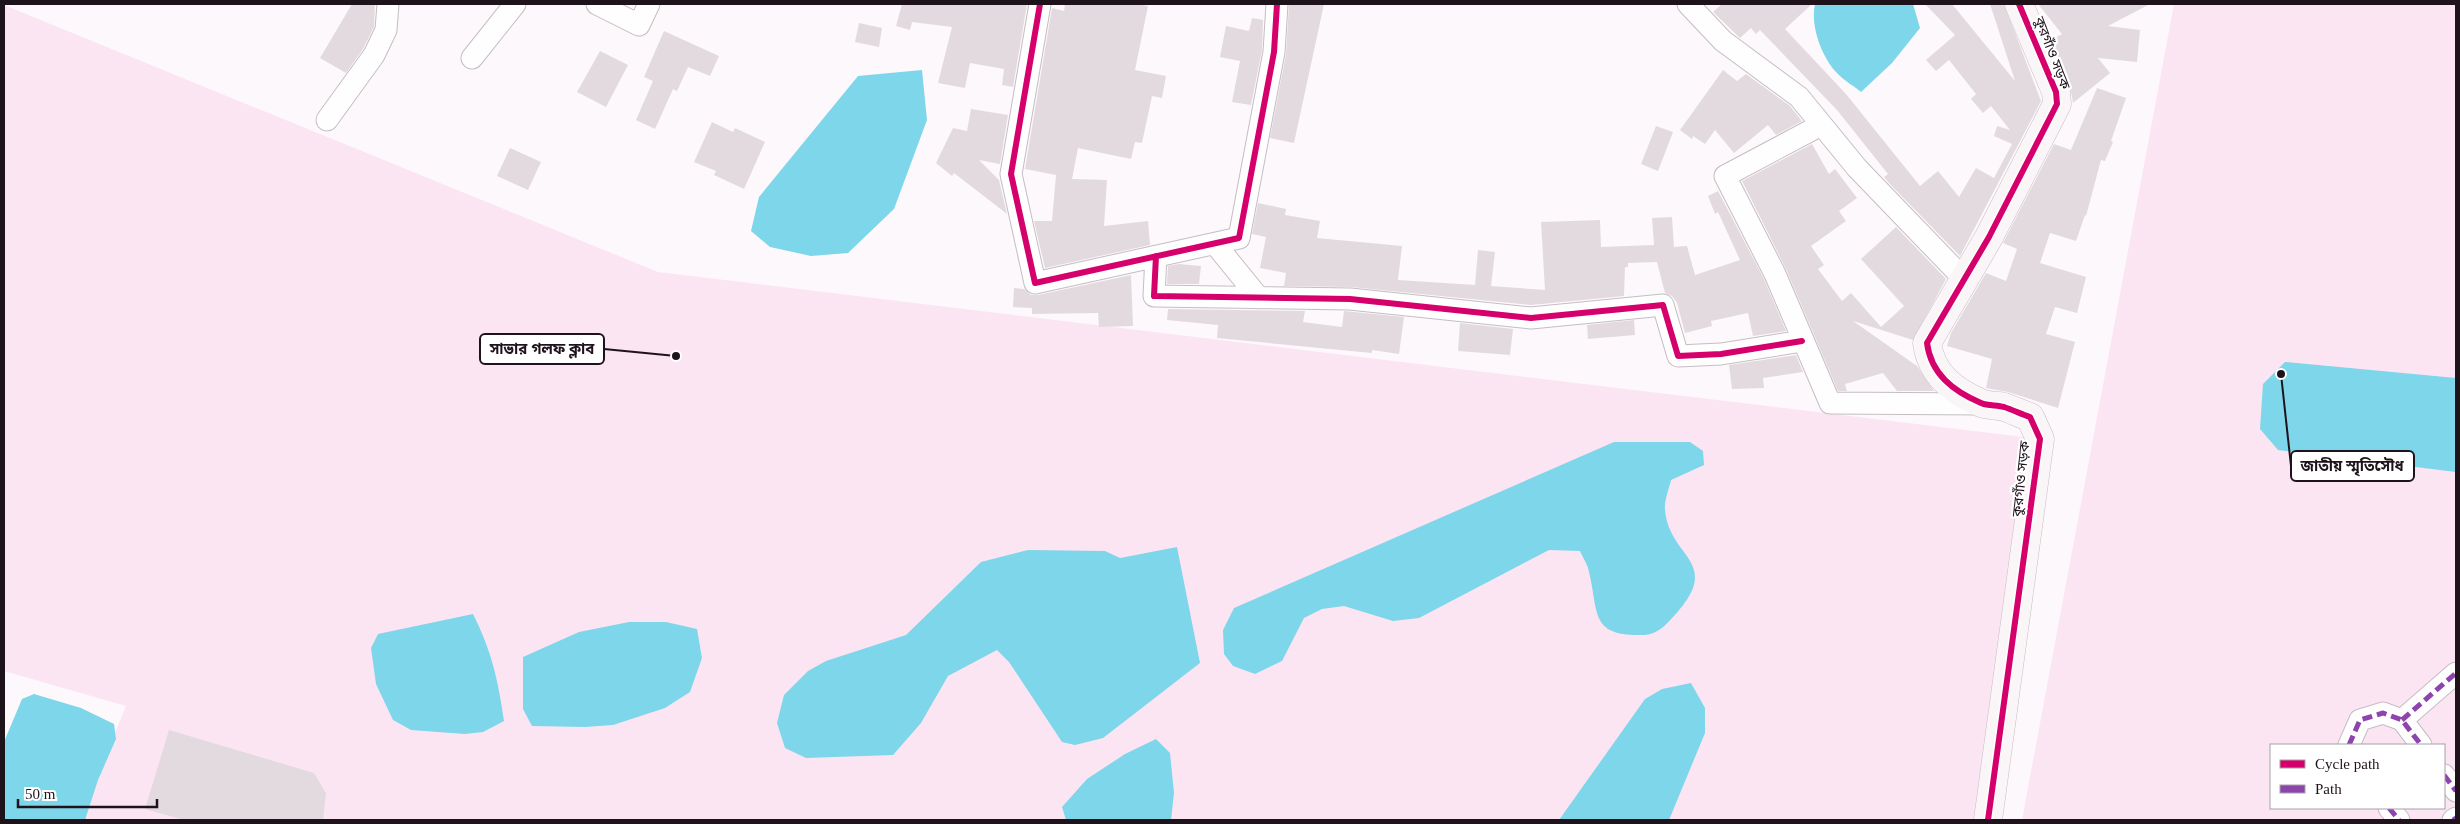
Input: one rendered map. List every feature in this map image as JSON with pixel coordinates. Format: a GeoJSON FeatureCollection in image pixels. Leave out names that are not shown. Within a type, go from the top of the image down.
{"type":"FeatureCollection","features":[{"type":"Feature","properties":{"kind":"street"},"geometry":{"type":"LineString","coordinates":[[327,120],[374,55],[386,30],[388,4]]}},
{"type":"Feature","properties":{"kind":"street"},"geometry":{"type":"LineString","coordinates":[[472,58],[515,4]]}},
{"type":"Feature","properties":{"kind":"street"},"geometry":{"type":"LineString","coordinates":[[597,4],[639,25],[649,4]]}},
{"type":"Feature","properties":{"kind":"street"},"geometry":{"type":"LineString","coordinates":[[1040,4],[1011,174],[1035,283],[1239,238],[1274,52],[1277,4]]}},
{"type":"Feature","properties":{"kind":"street","name":"কুরগাঁও সড়ক"},"geometry":{"type":"LineString","coordinates":[[1988,820],[2040,439],[2030,417],[2003,406],[1983,404],[1960,391],[1939,375],[1929,360],[1927,343],[1989,237],[2057,104],[2056,92],[2019,4]]}},
{"type":"Feature","properties":{"kind":"street"},"geometry":{"type":"LineString","coordinates":[[1699,8],[1723,41],[1799,97],[1857,168],[1964,279]]}},
{"type":"Feature","properties":{"kind":"street"},"geometry":{"type":"LineString","coordinates":[[1821,124],[1726,176],[1775,274],[1830,403],[1983,404]]}},
{"type":"Feature","properties":{"kind":"street"},"geometry":{"type":"LineString","coordinates":[[1215,244],[1259,298]]}},
{"type":"Feature","properties":{"kind":"street"},"geometry":{"type":"LineString","coordinates":[[1156,256],[1154,296],[1350,299],[1531,318],[1663,305],[1678,356],[1721,354],[1802,341]]}},
{"type":"Feature","properties":{"kind":"street"},"geometry":{"type":"LineString","coordinates":[[2402,720],[2456,674]]}},
{"type":"Feature","properties":{"kind":"street"},"geometry":{"type":"LineString","coordinates":[[2349,744],[2360,720],[2383,713],[2402,720],[2420,744]]}},
{"type":"Feature","properties":{"kind":"street"},"geometry":{"type":"LineString","coordinates":[[2445,776],[2456,791]]}},
{"type":"Feature","properties":{"kind":"street"},"geometry":{"type":"LineString","coordinates":[[2390,809],[2399,820]]}},
{"type":"Feature","properties":{"kind":"shaded area"},"geometry":{"type":"Polygon","coordinates":[[[2174,4],[2456,4],[2456,820],[2022,820],[2174,4]]]}},
{"type":"Feature","properties":{"kind":"shaded area"},"geometry":{"type":"Polygon","coordinates":[[[4,5],[658,272],[2040,439],[1989,820],[79,820],[126,706],[4,671],[4,5]]]}},
{"type":"Feature","properties":{"kind":"water"},"geometry":{"type":"Polygon","coordinates":[[[1815,4],[1913,4],[1920,28],[1892,63],[1861,92],[1844,80],[1827,60],[1816,32],[1814,22],[1815,4]]]}},
{"type":"Feature","properties":{"kind":"water"},"geometry":{"type":"Polygon","coordinates":[[[922,70],[927,120],[894,209],[848,253],[811,256],[770,247],[751,231],[759,197],[858,76],[922,70]]]}},
{"type":"Feature","properties":{"kind":"water"},"geometry":{"type":"Polygon","coordinates":[[[2285,362],[2456,378],[2456,472],[2278,450],[2260,429],[2263,384],[2285,362]]]}},
{"type":"Feature","properties":{"kind":"water"},"geometry":{"type":"Polygon","coordinates":[[[1614,442],[1690,442],[1703,451],[1704,465],[1671,480],[1665,506],[1669,526],[1675,540],[1690,561],[1694,571],[1694,584],[1688,598],[1670,620],[1657,631],[1645,635],[1627,635],[1614,632],[1605,627],[1596,610],[1587,564],[1580,551],[1549,550],[1419,618],[1393,621],[1344,606],[1322,609],[1304,618],[1282,661],[1255,674],[1233,666],[1224,654],[1223,630],[1234,608],[1614,442]]]}},
{"type":"Feature","properties":{"kind":"water"},"geometry":{"type":"Polygon","coordinates":[[[1177,547],[1200,663],[1103,738],[1075,745],[1062,742],[1009,662],[997,650],[948,676],[921,723],[893,755],[806,758],[785,748],[777,723],[784,695],[808,671],[826,661],[906,635],[981,562],[1028,550],[1105,551],[1120,558],[1177,547]]]}},
{"type":"Feature","properties":{"kind":"water"},"geometry":{"type":"Polygon","coordinates":[[[473,614],[485,641],[493,666],[504,721],[483,732],[465,734],[411,730],[393,720],[376,684],[371,648],[378,634],[473,614]]]}},
{"type":"Feature","properties":{"kind":"water"},"geometry":{"type":"Polygon","coordinates":[[[629,622],[666,622],[697,629],[702,658],[690,692],[665,708],[613,725],[585,727],[532,726],[523,709],[523,657],[579,632],[629,622]]]}},
{"type":"Feature","properties":{"kind":"water"},"geometry":{"type":"Polygon","coordinates":[[[1691,683],[1705,708],[1705,733],[1669,820],[1559,820],[1645,699],[1662,689],[1691,683]]]}},
{"type":"Feature","properties":{"kind":"water"},"geometry":{"type":"Polygon","coordinates":[[[34,694],[81,708],[114,724],[116,739],[98,780],[85,820],[4,820],[4,742],[22,699],[34,694]]]}},
{"type":"Feature","properties":{"kind":"water"},"geometry":{"type":"Polygon","coordinates":[[[1156,739],[1170,753],[1174,793],[1171,820],[1066,820],[1062,807],[1087,779],[1125,754],[1156,739]]]}},
{"type":"Feature","properties":{"kind":"building"},"geometry":{"type":"Polygon","coordinates":[[[352,4],[375,5],[374,27],[363,49],[346,73],[320,58],[352,4]]]}},
{"type":"Feature","properties":{"kind":"building"},"geometry":{"type":"Polygon","coordinates":[[[902,4],[1027,4],[1013,87],[1002,85],[1004,69],[970,63],[965,88],[938,83],[952,27],[912,22],[910,30],[896,26],[902,4]]]}},
{"type":"Feature","properties":{"kind":"building"},"geometry":{"type":"Polygon","coordinates":[[[1065,4],[1136,4],[1148,6],[1135,70],[1166,76],[1162,98],[1152,96],[1142,143],[1135,142],[1131,159],[1078,148],[1072,179],[1107,180],[1104,226],[1148,221],[1150,245],[1045,268],[1034,221],[1052,221],[1056,175],[1025,169],[1052,8],[1064,11],[1065,4]]]}},
{"type":"Feature","properties":{"kind":"building"},"geometry":{"type":"Polygon","coordinates":[[[1289,4],[1324,4],[1294,143],[1270,138],[1286,54],[1289,4]]]}},
{"type":"Feature","properties":{"kind":"building"},"geometry":{"type":"Polygon","coordinates":[[[1722,4],[1812,4],[1785,29],[1846,94],[1920,186],[1938,171],[1959,197],[1976,168],[1994,178],[2012,144],[1994,136],[1997,126],[2010,130],[1991,106],[1983,113],[1971,99],[1976,94],[1949,60],[1936,71],[1926,60],[1955,35],[1925,4],[1952,4],[2015,81],[1990,4],[2004,4],[2041,101],[1960,256],[1889,183],[1884,177],[1888,174],[1837,110],[1760,30],[1756,34],[1751,28],[1740,38],[1713,12],[1722,4]]]}},
{"type":"Feature","properties":{"kind":"building"},"geometry":{"type":"Polygon","coordinates":[[[2038,4],[2150,4],[2108,26],[2140,30],[2137,62],[2098,58],[2110,73],[2073,103],[2070,86],[2051,40],[2062,34],[2038,4]]]}},
{"type":"Feature","properties":{"kind":"building"},"geometry":{"type":"Polygon","coordinates":[[[1252,18],[1263,20],[1262,50],[1251,105],[1232,102],[1240,61],[1220,57],[1226,26],[1249,31],[1252,18]]]}},
{"type":"Feature","properties":{"kind":"building"},"geometry":{"type":"Polygon","coordinates":[[[859,23],[882,28],[879,47],[855,42],[859,23]]]}},
{"type":"Feature","properties":{"kind":"building"},"geometry":{"type":"Polygon","coordinates":[[[664,31],[719,56],[710,76],[688,67],[677,91],[673,89],[655,129],[636,120],[653,81],[644,77],[664,31]]]}},
{"type":"Feature","properties":{"kind":"building"},"geometry":{"type":"Polygon","coordinates":[[[600,51],[628,65],[606,107],[577,92],[600,51]]]}},
{"type":"Feature","properties":{"kind":"building"},"geometry":{"type":"Polygon","coordinates":[[[1723,70],[1737,81],[1746,74],[1790,106],[1802,121],[1776,135],[1768,125],[1734,153],[1715,130],[1705,144],[1693,136],[1692,139],[1680,130],[1723,70]]]}},
{"type":"Feature","properties":{"kind":"building"},"geometry":{"type":"Polygon","coordinates":[[[2097,88],[2126,98],[2111,141],[2113,142],[2105,161],[2101,160],[2086,216],[2076,241],[2050,233],[2040,263],[2086,277],[2077,313],[2055,307],[2046,334],[2075,342],[2058,408],[2008,392],[1986,388],[1992,359],[1947,346],[1951,333],[1986,273],[2006,281],[2017,249],[2003,243],[2054,144],[2071,150],[2097,88]]]}},
{"type":"Feature","properties":{"kind":"building"},"geometry":{"type":"Polygon","coordinates":[[[971,109],[1008,115],[1000,164],[979,160],[999,180],[1007,214],[954,173],[952,176],[936,163],[953,128],[967,131],[971,109]]]}},
{"type":"Feature","properties":{"kind":"building"},"geometry":{"type":"Polygon","coordinates":[[[712,122],[733,132],[735,128],[765,142],[744,189],[714,175],[716,171],[694,162],[712,122]]]}},
{"type":"Feature","properties":{"kind":"building"},"geometry":{"type":"Polygon","coordinates":[[[1656,126],[1673,132],[1658,171],[1641,164],[1656,126]]]}},
{"type":"Feature","properties":{"kind":"building"},"geometry":{"type":"Polygon","coordinates":[[[1812,144],[1829,174],[1835,169],[1857,198],[1839,211],[1846,221],[1811,246],[1824,265],[1818,269],[1842,301],[1851,293],[1881,327],[1904,306],[1861,259],[1896,227],[1946,279],[1913,340],[1853,321],[1917,366],[1934,391],[1897,391],[1883,373],[1845,384],[1847,391],[1838,391],[1786,269],[1742,181],[1812,144]]]}},
{"type":"Feature","properties":{"kind":"building"},"geometry":{"type":"Polygon","coordinates":[[[510,148],[541,162],[528,190],[497,176],[510,148]]]}},
{"type":"Feature","properties":{"kind":"building"},"geometry":{"type":"Polygon","coordinates":[[[1718,191],[1764,279],[1786,331],[1753,336],[1748,313],[1711,321],[1712,326],[1685,333],[1677,303],[1672,296],[1665,293],[1657,262],[1628,263],[1628,267],[1625,267],[1624,296],[1531,305],[1351,287],[1284,286],[1286,273],[1260,268],[1266,237],[1252,234],[1258,203],[1286,209],[1285,215],[1320,221],[1317,238],[1402,246],[1398,280],[1475,285],[1478,250],[1495,252],[1491,286],[1545,290],[1541,222],[1600,220],[1601,247],[1654,245],[1652,218],[1672,217],[1674,247],[1687,246],[1695,275],[1740,260],[1718,212],[1715,214],[1708,196],[1718,191]]]}},
{"type":"Feature","properties":{"kind":"building"},"geometry":{"type":"Polygon","coordinates":[[[1179,264],[1201,266],[1199,284],[1167,284],[1168,266],[1179,264]]]}},
{"type":"Feature","properties":{"kind":"building"},"geometry":{"type":"Polygon","coordinates":[[[1131,275],[1133,326],[1099,327],[1098,313],[1032,314],[1032,308],[1013,307],[1014,288],[1024,289],[1031,295],[1038,295],[1131,275]]]}},
{"type":"Feature","properties":{"kind":"building"},"geometry":{"type":"Polygon","coordinates":[[[1168,309],[1305,311],[1303,322],[1342,327],[1344,311],[1404,317],[1399,354],[1372,350],[1372,353],[1217,338],[1218,325],[1167,320],[1168,309]]]}},
{"type":"Feature","properties":{"kind":"building"},"geometry":{"type":"Polygon","coordinates":[[[1634,320],[1635,335],[1588,339],[1587,325],[1634,320]]]}},
{"type":"Feature","properties":{"kind":"building"},"geometry":{"type":"Polygon","coordinates":[[[1460,323],[1513,329],[1510,355],[1458,351],[1460,323]]]}},
{"type":"Feature","properties":{"kind":"building"},"geometry":{"type":"Polygon","coordinates":[[[1796,355],[1803,372],[1763,378],[1764,388],[1732,389],[1729,365],[1796,355]]]}},
{"type":"Feature","properties":{"kind":"building"},"geometry":{"type":"Polygon","coordinates":[[[169,730],[314,773],[326,793],[323,820],[184,820],[145,809],[169,730]]]}},
{"type":"Feature","properties":{"kind":"marked path"},"geometry":{"type":"LineString","coordinates":[[2402,720],[2456,673]]}},
{"type":"Feature","properties":{"kind":"marked path"},"geometry":{"type":"LineString","coordinates":[[2349,744],[2360,720],[2383,713],[2402,720],[2420,744]]}},
{"type":"Feature","properties":{"kind":"marked path"},"geometry":{"type":"LineString","coordinates":[[2445,776],[2456,791]]}},
{"type":"Feature","properties":{"kind":"marked path"},"geometry":{"type":"LineString","coordinates":[[2390,809],[2399,820]]}},
{"type":"Feature","properties":{"kind":"cycle path"},"geometry":{"type":"LineString","coordinates":[[1040,4],[1011,174],[1035,283],[1239,238],[1274,52],[1277,4]]}},
{"type":"Feature","properties":{"kind":"cycle path"},"geometry":{"type":"LineString","coordinates":[[1988,820],[2040,439],[2030,417],[2004,407],[1981,403],[1953,387],[1933,364],[1927,343],[1989,237],[2057,104],[2056,92],[2019,4]]}},
{"type":"Feature","properties":{"kind":"cycle path"},"geometry":{"type":"LineString","coordinates":[[1156,256],[1154,296],[1350,299],[1531,318],[1663,305],[1678,356],[1721,354],[1802,341]]}},
{"type":"Feature","properties":{"kind":"place","name":"সাভার গলফ ক্লাব"},"geometry":{"type":"Point","coordinates":[676,356]}},
{"type":"Feature","properties":{"kind":"place","name":"জাতীয় স্মৃতিসৌধ"},"geometry":{"type":"Point","coordinates":[2281,374]}}]}
